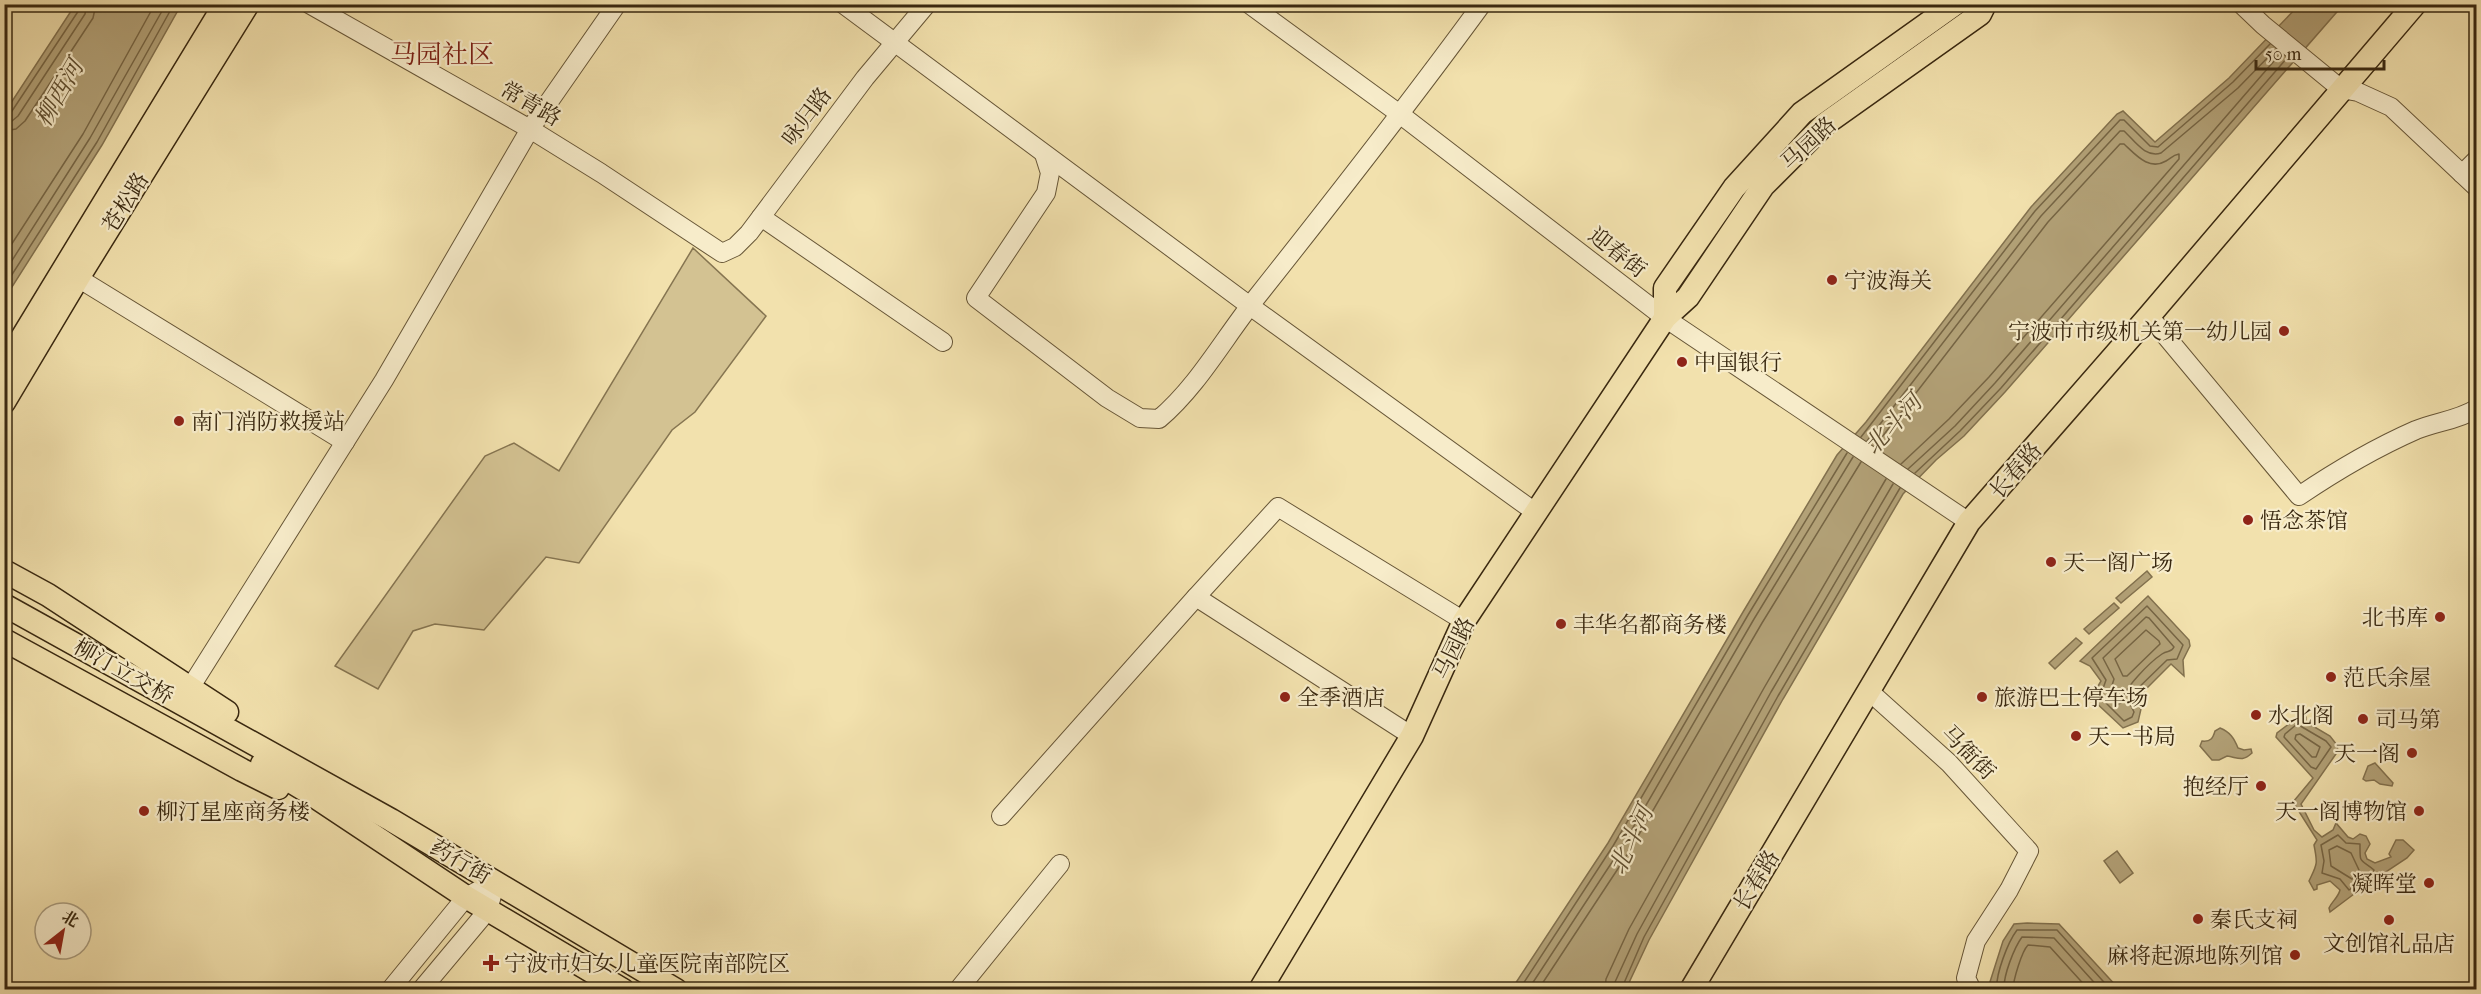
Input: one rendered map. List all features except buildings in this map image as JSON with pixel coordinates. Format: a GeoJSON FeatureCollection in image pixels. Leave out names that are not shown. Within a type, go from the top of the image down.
{"type":"FeatureCollection","features":[{"type":"Feature","properties":{"kind":"main road","name":"苍松路"},"geometry":{"type":"LineString","coordinates":[[4,367],[225,4]]}},
{"type":"Feature","properties":{"kind":"main road","name":"苍松路"},"geometry":{"type":"LineString","coordinates":[[4,402],[248,4]]}},
{"type":"Feature","properties":{"kind":"main road","name":"马园路"},"geometry":{"type":"LineString","coordinates":[[1665,318],[1665,288],[1734,188],[1802,113],[1954,4]]}},
{"type":"Feature","properties":{"kind":"main road","name":"马园路"},"geometry":{"type":"LineString","coordinates":[[1260,990],[1412,736],[1464,621],[1665,318],[1688,297],[1763,186],[1825,124],[1980,14],[1985,4]]}},
{"type":"Feature","properties":{"kind":"main road","name":"长春路"},"geometry":{"type":"LineString","coordinates":[[1691,990],[1969,522],[2149,316],[2415,4]]}},
{"type":"Feature","properties":{"kind":"main road"},"geometry":{"type":"LineString","coordinates":[[4,571],[48,595],[391,820]]}},
{"type":"Feature","properties":{"kind":"main road","name":"柳汀立交桥"},"geometry":{"type":"LineString","coordinates":[[4,605],[238,742]]}},
{"type":"Feature","properties":{"kind":"main road","name":"柳汀立交桥"},"geometry":{"type":"LineString","coordinates":[[4,620],[238,742]]}},
{"type":"Feature","properties":{"kind":"main road"},"geometry":{"type":"LineString","coordinates":[[4,640],[242,770],[365,830]]}},
{"type":"Feature","properties":{"kind":"main road","name":"药行街"},"geometry":{"type":"LineString","coordinates":[[238,742],[391,820],[676,990]]}},
{"type":"Feature","properties":{"kind":"main road","name":"药行街"},"geometry":{"type":"LineString","coordinates":[[238,742],[305,790],[466,897],[623,990]]}},
{"type":"Feature","properties":{"kind":"street","name":"常青路"},"geometry":{"type":"LineString","coordinates":[[309,4],[530,129],[602,173],[722,253]]}},
{"type":"Feature","properties":{"kind":"street"},"geometry":{"type":"LineString","coordinates":[[190,688],[384,380],[530,129],[617,4]]}},
{"type":"Feature","properties":{"kind":"street"},"geometry":{"type":"LineString","coordinates":[[843,4],[1250,306],[1535,512]]}},
{"type":"Feature","properties":{"kind":"street","name":"咏归路"},"geometry":{"type":"LineString","coordinates":[[722,253],[735,247],[761,217],[865,78],[927,4]]}},
{"type":"Feature","properties":{"kind":"street","name":"迎春街"},"geometry":{"type":"LineString","coordinates":[[1249,4],[1401,115],[1665,318],[1969,522]]}},
{"type":"Feature","properties":{"kind":"street"},"geometry":{"type":"LineString","coordinates":[[1044,154],[1050,172],[1046,194],[976,298],[1107,398],[1140,418],[1159,419],[1178,403],[1250,306],[1401,115],[1482,4]]}},
{"type":"Feature","properties":{"kind":"street"},"geometry":{"type":"LineString","coordinates":[[2241,4],[2314,68],[2342,89],[2358,92],[2391,107],[2476,187]]}},
{"type":"Feature","properties":{"kind":"street"},"geometry":{"type":"LineString","coordinates":[[2462,174],[2476,160]]}},
{"type":"Feature","properties":{"kind":"street"},"geometry":{"type":"LineString","coordinates":[[761,217],[943,342]]}},
{"type":"Feature","properties":{"kind":"street"},"geometry":{"type":"LineString","coordinates":[[78,278],[345,442]]}},
{"type":"Feature","properties":{"kind":"street"},"geometry":{"type":"LineString","coordinates":[[2149,316],[2299,496],[2393,440],[2434,422],[2473,417]]}},
{"type":"Feature","properties":{"kind":"street"},"geometry":{"type":"LineString","coordinates":[[1001,816],[1278,507],[1464,621]]}},
{"type":"Feature","properties":{"kind":"street"},"geometry":{"type":"LineString","coordinates":[[1196,597],[1412,736]]}},
{"type":"Feature","properties":{"kind":"street","name":"马衙街"},"geometry":{"type":"LineString","coordinates":[[1870,692],[1949,764],[2029,851],[2009,890],[1976,941],[1966,978],[1972,990]]}},
{"type":"Feature","properties":{"kind":"street"},"geometry":{"type":"LineString","coordinates":[[958,990],[1060,864]]}},
{"type":"Feature","properties":{"kind":"street"},"geometry":{"type":"LineString","coordinates":[[390,990],[466,897],[496,881]]}},
{"type":"Feature","properties":{"kind":"street"},"geometry":{"type":"LineString","coordinates":[[421,990],[488,910],[496,881]]}},
{"type":"Feature","properties":{"kind":"shaded area"},"geometry":{"type":"Polygon","coordinates":[[[693,248],[766,316],[695,412],[672,430],[579,563],[546,557],[484,630],[435,624],[413,631],[378,689],[335,666],[485,456],[514,443],[559,471],[693,248]]]}},
{"type":"Feature","properties":{"kind":"water","name":"柳西河"},"geometry":{"type":"Polygon","coordinates":[[[75,5],[181,5],[102,145],[5,298],[5,112],[75,5]]]}},
{"type":"Feature","properties":{"kind":"water","name":"北斗河"},"geometry":{"type":"Polygon","coordinates":[[[2299,5],[2343,5],[2005,392],[1964,436],[1936,460],[1903,494],[1783,699],[1649,940],[1626,989],[1511,990],[1608,843],[1837,455],[1866,422],[2031,207],[2117,114],[2123,111],[2155,142],[2229,78],[2299,5]]]}},
{"type":"Feature","properties":{"kind":"water"},"geometry":{"type":"Polygon","coordinates":[[[2147,571],[2152,577],[2121,603],[2116,598],[2147,571]]]}},
{"type":"Feature","properties":{"kind":"water"},"geometry":{"type":"Polygon","coordinates":[[[2148,596],[2189,640],[2190,646],[2183,660],[2184,676],[2171,664],[2135,700],[2141,709],[2138,722],[2123,728],[2091,698],[2101,681],[2090,666],[2080,661],[2148,596]]]}},
{"type":"Feature","properties":{"kind":"water"},"geometry":{"type":"Polygon","coordinates":[[[2114,603],[2119,608],[2089,634],[2084,629],[2114,603]]]}},
{"type":"Feature","properties":{"kind":"water"},"geometry":{"type":"Polygon","coordinates":[[[2076,638],[2082,643],[2055,669],[2049,663],[2076,638]]]}},
{"type":"Feature","properties":{"kind":"water"},"geometry":{"type":"Polygon","coordinates":[[[2302,714],[2306,717],[2306,722],[2330,736],[2337,745],[2338,751],[2301,804],[2314,830],[2322,837],[2333,830],[2336,823],[2348,837],[2353,839],[2360,834],[2366,836],[2370,844],[2365,853],[2367,859],[2375,863],[2391,857],[2389,854],[2396,840],[2403,840],[2414,850],[2407,858],[2330,912],[2329,908],[2340,890],[2330,881],[2317,885],[2317,889],[2314,890],[2309,881],[2316,864],[2314,845],[2317,840],[2293,802],[2313,778],[2276,737],[2277,733],[2302,714]]]}},
{"type":"Feature","properties":{"kind":"water"},"geometry":{"type":"Polygon","coordinates":[[[2220,728],[2231,736],[2238,748],[2251,749],[2252,753],[2243,758],[2227,756],[2219,760],[2212,760],[2200,746],[2202,741],[2211,739],[2215,731],[2220,728]]]}},
{"type":"Feature","properties":{"kind":"water"},"geometry":{"type":"Polygon","coordinates":[[[2375,763],[2393,783],[2392,786],[2363,779],[2368,766],[2375,763]]]}},
{"type":"Feature","properties":{"kind":"water"},"geometry":{"type":"Polygon","coordinates":[[[2117,851],[2133,873],[2120,883],[2104,861],[2117,851]]]}},
{"type":"Feature","properties":{"kind":"water"},"geometry":{"type":"Polygon","coordinates":[[[2014,924],[2059,924],[2119,989],[1991,989],[1989,985],[2003,941],[2014,924]]]}},
{"type":"Feature","properties":{"kind":"place","name":"宁波海关"},"geometry":{"type":"Point","coordinates":[1832,280]}},
{"type":"Feature","properties":{"kind":"place","name":"宁波市市级机关第一幼儿园"},"geometry":{"type":"Point","coordinates":[2284,331]}},
{"type":"Feature","properties":{"kind":"place","name":"中国银行"},"geometry":{"type":"Point","coordinates":[1682,362]}},
{"type":"Feature","properties":{"kind":"place","name":"南门消防救援站"},"geometry":{"type":"Point","coordinates":[179,421]}},
{"type":"Feature","properties":{"kind":"place","name":"悟念茶馆"},"geometry":{"type":"Point","coordinates":[2248,520]}},
{"type":"Feature","properties":{"kind":"place","name":"天一阁广场"},"geometry":{"type":"Point","coordinates":[2051,562]}},
{"type":"Feature","properties":{"kind":"place","name":"北书库"},"geometry":{"type":"Point","coordinates":[2440,617]}},
{"type":"Feature","properties":{"kind":"place","name":"丰华名都商务楼"},"geometry":{"type":"Point","coordinates":[1561,624]}},
{"type":"Feature","properties":{"kind":"place","name":"范氏余屋"},"geometry":{"type":"Point","coordinates":[2331,677]}},
{"type":"Feature","properties":{"kind":"place","name":"全季酒店"},"geometry":{"type":"Point","coordinates":[1285,697]}},
{"type":"Feature","properties":{"kind":"place","name":"旅游巴士停车场"},"geometry":{"type":"Point","coordinates":[1982,697]}},
{"type":"Feature","properties":{"kind":"place","name":"水北阁"},"geometry":{"type":"Point","coordinates":[2256,715]}},
{"type":"Feature","properties":{"kind":"place","name":"司马第"},"geometry":{"type":"Point","coordinates":[2363,719]}},
{"type":"Feature","properties":{"kind":"place","name":"天一书局"},"geometry":{"type":"Point","coordinates":[2076,736]}},
{"type":"Feature","properties":{"kind":"place","name":"天一阁"},"geometry":{"type":"Point","coordinates":[2412,753]}},
{"type":"Feature","properties":{"kind":"place","name":"抱经厅"},"geometry":{"type":"Point","coordinates":[2261,786]}},
{"type":"Feature","properties":{"kind":"place","name":"柳汀星座商务楼"},"geometry":{"type":"Point","coordinates":[144,811]}},
{"type":"Feature","properties":{"kind":"place","name":"天一阁博物馆"},"geometry":{"type":"Point","coordinates":[2419,811]}},
{"type":"Feature","properties":{"kind":"place","name":"凝晖堂"},"geometry":{"type":"Point","coordinates":[2429,883]}},
{"type":"Feature","properties":{"kind":"place","name":"秦氏支祠"},"geometry":{"type":"Point","coordinates":[2198,919]}},
{"type":"Feature","properties":{"kind":"place","name":"文创馆礼品店"},"geometry":{"type":"Point","coordinates":[2389,920]}},
{"type":"Feature","properties":{"kind":"place","name":"麻将起源地陈列馆"},"geometry":{"type":"Point","coordinates":[2295,955]}},
{"type":"Feature","properties":{"kind":"place","name":"宁波市妇女儿童医院南部院区"},"geometry":{"type":"Point","coordinates":[491,963]}},
{"type":"Feature","properties":{"kind":"district","name":"马园社区"},"geometry":{"type":"Point","coordinates":[442,54]}}]}
